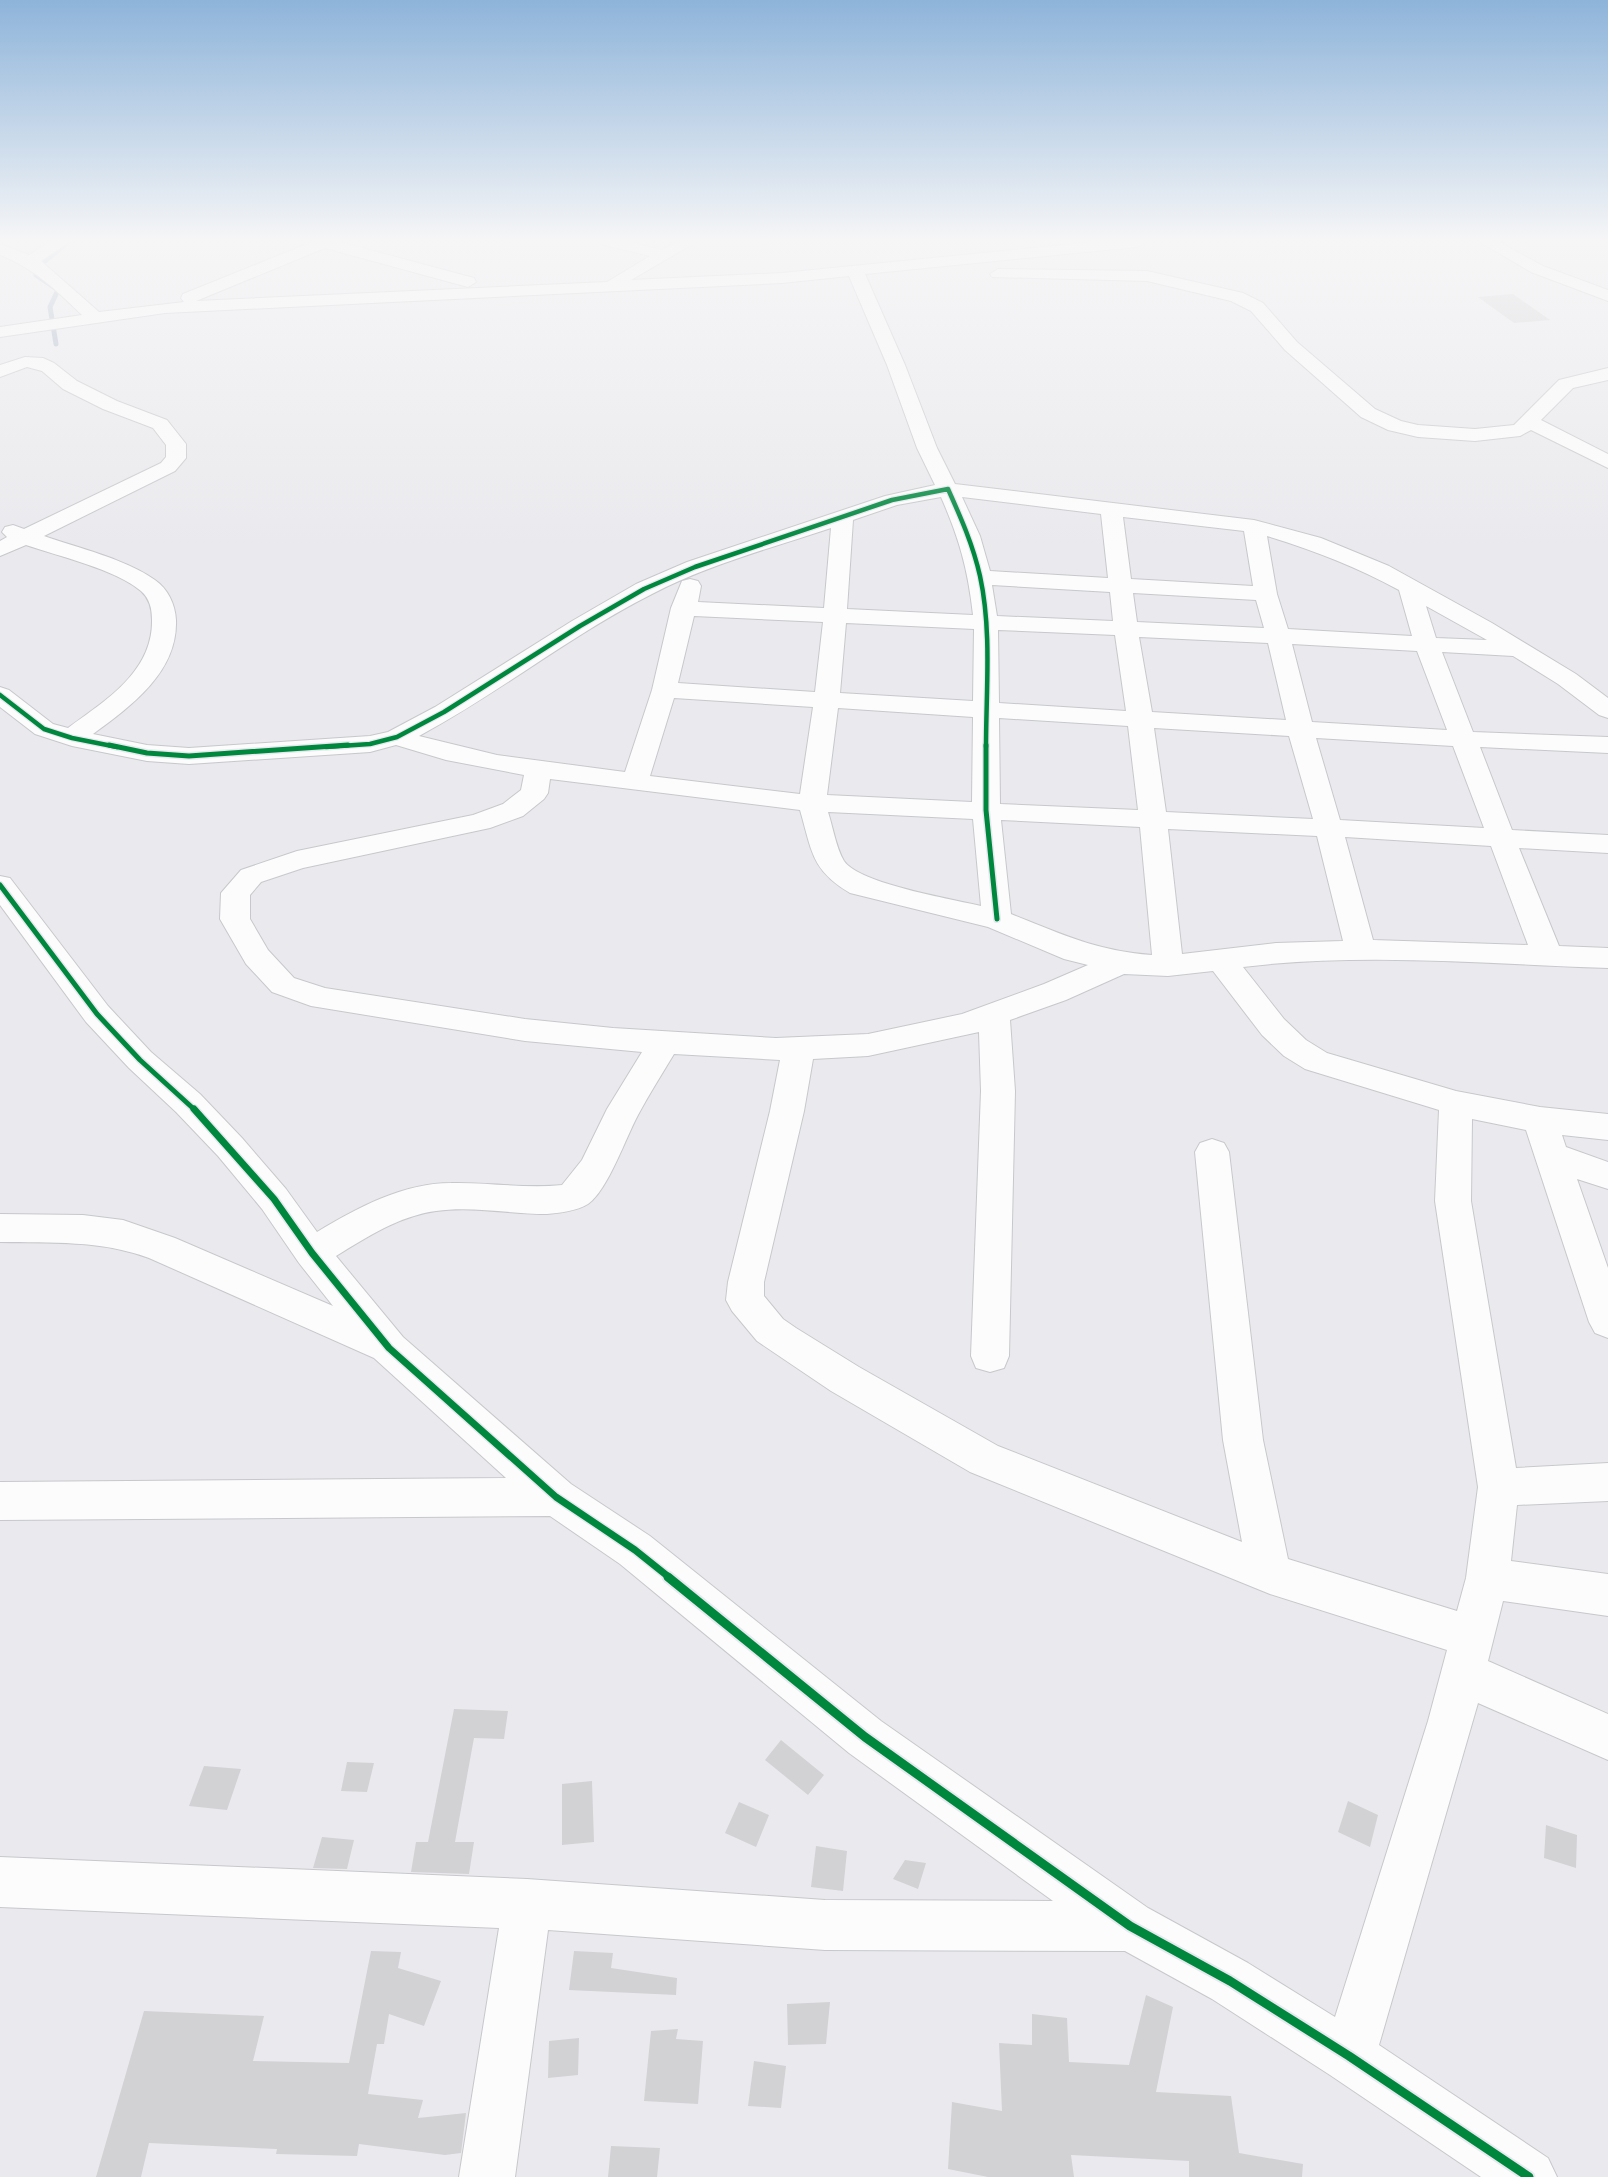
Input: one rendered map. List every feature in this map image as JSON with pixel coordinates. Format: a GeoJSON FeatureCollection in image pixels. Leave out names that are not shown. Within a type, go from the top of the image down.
{"type":"FeatureCollection","features":[{"type":"Feature","properties":{"kind":"street"},"geometry":{"type":"LineString","coordinates":[[0,371],[25,362],[39,352],[42,344]]}},
{"type":"Feature","properties":{"kind":"street"},"geometry":{"type":"LineString","coordinates":[[886,344],[902,379],[926,449],[948,489],[969,536],[980,577],[986,622],[986,810],[997,919]]}},
{"type":"Feature","properties":{"kind":"street"},"geometry":{"type":"LineString","coordinates":[[1289,344],[1368,412],[1395,426],[1441,434],[1475,435],[1520,430],[1566,384],[1608,374]]}},
{"type":"Feature","properties":{"kind":"street"},"geometry":{"type":"LineString","coordinates":[[0,549],[168,467],[177,458],[176,444],[160,424],[110,405],[70,385],[43,365],[25,362]]}},
{"type":"Feature","properties":{"kind":"street"},"geometry":{"type":"LineString","coordinates":[[1530,422],[1608,462]]}},
{"type":"Feature","properties":{"kind":"street"},"geometry":{"type":"LineString","coordinates":[[0,695],[44,729],[72,738],[147,753],[189,756],[325,749],[370,744],[398,737],[444,712],[580,626],[644,589],[695,567],[842,517],[909,495],[948,489],[1254,526],[1313,543],[1381,571],[1409,586],[1522,650],[1567,679],[1608,710]]}},
{"type":"Feature","properties":{"kind":"street"},"geometry":{"type":"LineString","coordinates":[[1111,508],[1126,629],[1142,719],[1155,821],[1168,966]]}},
{"type":"Feature","properties":{"kind":"street"},"geometry":{"type":"LineString","coordinates":[[842,517],[828,700],[812,803],[830,863],[841,875],[860,886],[997,919],[1075,952],[1120,963],[1168,966],[1276,953],[1361,950],[1608,958]]}},
{"type":"Feature","properties":{"kind":"street"},"geometry":{"type":"LineString","coordinates":[[0,526],[143,581],[162,600],[166,622],[161,647],[147,672],[127,695],[72,738]]}},
{"type":"Feature","properties":{"kind":"street"},"geometry":{"type":"LineString","coordinates":[[1254,526],[1266,594],[1300,728],[1329,828],[1348,909],[1361,950]]}},
{"type":"Feature","properties":{"kind":"street"},"geometry":{"type":"LineString","coordinates":[[635,782],[664,690],[695,567]]}},
{"type":"Feature","properties":{"kind":"street"},"geometry":{"type":"LineString","coordinates":[[980,577],[1266,594]]}},
{"type":"Feature","properties":{"kind":"street"},"geometry":{"type":"LineString","coordinates":[[1409,586],[1426,643],[1504,839],[1547,955]]}},
{"type":"Feature","properties":{"kind":"street"},"geometry":{"type":"LineString","coordinates":[[683,608],[1426,643],[1522,650]]}},
{"type":"Feature","properties":{"kind":"street"},"geometry":{"type":"LineString","coordinates":[[664,690],[1464,739],[1608,745]]}},
{"type":"Feature","properties":{"kind":"street"},"geometry":{"type":"LineString","coordinates":[[398,737],[426,748],[476,760],[729,796],[812,803],[986,810],[1608,844]]}},
{"type":"Feature","properties":{"kind":"street"},"geometry":{"type":"LineString","coordinates":[[539,769],[534,793],[513,810],[480,822],[297,860],[251,876],[236,894],[235,919],[256,957],[283,985],[322,998],[525,1030],[665,1042],[776,1048],[868,1045],[994,1016],[1120,963]]}},
{"type":"Feature","properties":{"kind":"street"},"geometry":{"type":"LineString","coordinates":[[0,885],[97,1014],[140,1060],[230,1147],[274,1199],[312,1253],[389,1348],[556,1497],[635,1550],[865,1737],[1130,1926],[1230,1981],[1349,2056],[1529,2177]]}},
{"type":"Feature","properties":{"kind":"street"},"geometry":{"type":"LineString","coordinates":[[1221,960],[1273,1027],[1295,1048],[1316,1061],[1352,1074],[1456,1103],[1540,1120],[1608,1128]]}},
{"type":"Feature","properties":{"kind":"street"},"geometry":{"type":"LineString","coordinates":[[990,1356],[998,1091],[994,1016]]}},
{"type":"Feature","properties":{"kind":"street"},"geometry":{"type":"LineString","coordinates":[[312,1253],[347,1231],[392,1208],[437,1197],[551,1200],[574,1195],[588,1180],[623,1111],[665,1042]]}},
{"type":"Feature","properties":{"kind":"street"},"geometry":{"type":"LineString","coordinates":[[799,1047],[787,1111],[746,1282],[745,1300],[770,1330],[845,1379],[984,1459],[1125,1514],[1467,1655],[1608,1737]]}},
{"type":"Feature","properties":{"kind":"street"},"geometry":{"type":"LineString","coordinates":[[1349,2056],[1448,1733],[1487,1578],[1499,1487],[1453,1201],[1456,1103]]}},
{"type":"Feature","properties":{"kind":"street"},"geometry":{"type":"LineString","coordinates":[[1540,1120],[1608,1322]]}},
{"type":"Feature","properties":{"kind":"street"},"geometry":{"type":"LineString","coordinates":[[1212,1152],[1243,1440],[1270,1574]]}},
{"type":"Feature","properties":{"kind":"street"},"geometry":{"type":"LineString","coordinates":[[1552,1156],[1608,1176]]}},
{"type":"Feature","properties":{"kind":"street"},"geometry":{"type":"LineString","coordinates":[[0,1228],[83,1229],[123,1234],[162,1248],[389,1348]]}},
{"type":"Feature","properties":{"kind":"street"},"geometry":{"type":"LineString","coordinates":[[1499,1487],[1608,1482]]}},
{"type":"Feature","properties":{"kind":"street"},"geometry":{"type":"LineString","coordinates":[[0,1501],[556,1497]]}},
{"type":"Feature","properties":{"kind":"street"},"geometry":{"type":"LineString","coordinates":[[1487,1578],[1608,1595]]}},
{"type":"Feature","properties":{"kind":"street"},"geometry":{"type":"LineString","coordinates":[[0,1882],[527,1904],[825,1925],[1130,1926]]}},
{"type":"Feature","properties":{"kind":"street"},"geometry":{"type":"LineString","coordinates":[[487,2177],[527,1904]]}},
{"type":"Feature","properties":{"kind":"building"},"geometry":{"type":"Polygon","coordinates":[[[454,1709],[508,1711],[504,1739],[474,1738],[455,1842],[474,1842],[469,1874],[411,1872],[416,1842],[428,1842],[454,1709]]]}},
{"type":"Feature","properties":{"kind":"building"},"geometry":{"type":"Polygon","coordinates":[[[781,1740],[824,1775],[808,1795],[765,1760],[781,1740]]]}},
{"type":"Feature","properties":{"kind":"building"},"geometry":{"type":"Polygon","coordinates":[[[347,1762],[374,1763],[367,1792],[341,1791],[347,1762]]]}},
{"type":"Feature","properties":{"kind":"building"},"geometry":{"type":"Polygon","coordinates":[[[204,1766],[241,1769],[227,1810],[189,1806],[204,1766]]]}},
{"type":"Feature","properties":{"kind":"building"},"geometry":{"type":"Polygon","coordinates":[[[592,1781],[594,1842],[562,1845],[562,1784],[592,1781]]]}},
{"type":"Feature","properties":{"kind":"building"},"geometry":{"type":"Polygon","coordinates":[[[1348,1801],[1378,1815],[1370,1847],[1338,1832],[1348,1801]]]}},
{"type":"Feature","properties":{"kind":"building"},"geometry":{"type":"Polygon","coordinates":[[[739,1802],[769,1815],[756,1847],[725,1833],[739,1802]]]}},
{"type":"Feature","properties":{"kind":"building"},"geometry":{"type":"Polygon","coordinates":[[[1546,1825],[1577,1835],[1576,1868],[1544,1858],[1546,1825]]]}},
{"type":"Feature","properties":{"kind":"building"},"geometry":{"type":"Polygon","coordinates":[[[322,1837],[354,1840],[347,1869],[313,1868],[322,1837]]]}},
{"type":"Feature","properties":{"kind":"building"},"geometry":{"type":"Polygon","coordinates":[[[816,1846],[847,1851],[843,1891],[811,1887],[816,1846]]]}},
{"type":"Feature","properties":{"kind":"building"},"geometry":{"type":"Polygon","coordinates":[[[905,1860],[926,1863],[918,1889],[893,1879],[905,1860]]]}},
{"type":"Feature","properties":{"kind":"building"},"geometry":{"type":"Polygon","coordinates":[[[371,1951],[401,1952],[398,1968],[441,1981],[424,2026],[389,2014],[384,2044],[377,2044],[368,2094],[423,2100],[418,2118],[466,2113],[461,2153],[445,2155],[359,2144],[357,2156],[276,2154],[277,2149],[149,2143],[141,2177],[96,2177],[144,2011],[264,2016],[253,2061],[349,2063],[371,1951]]]}},
{"type":"Feature","properties":{"kind":"building"},"geometry":{"type":"Polygon","coordinates":[[[574,1951],[613,1953],[611,1968],[677,1978],[676,1995],[569,1990],[574,1951]]]}},
{"type":"Feature","properties":{"kind":"building"},"geometry":{"type":"Polygon","coordinates":[[[1146,1995],[1173,2007],[1156,2092],[1231,2096],[1239,2153],[1303,2164],[1302,2177],[1189,2177],[1189,2161],[1071,2155],[1074,2177],[988,2177],[948,2169],[952,2102],[1002,2111],[999,2043],[1032,2045],[1032,2014],[1067,2018],[1069,2062],[1129,2065],[1146,1995]]]}},
{"type":"Feature","properties":{"kind":"building"},"geometry":{"type":"Polygon","coordinates":[[[830,2002],[826,2044],[788,2045],[787,2004],[830,2002]]]}},
{"type":"Feature","properties":{"kind":"building"},"geometry":{"type":"Polygon","coordinates":[[[678,2029],[676,2039],[703,2041],[698,2104],[644,2101],[651,2031],[678,2029]]]}},
{"type":"Feature","properties":{"kind":"building"},"geometry":{"type":"Polygon","coordinates":[[[579,2038],[578,2075],[548,2078],[549,2041],[579,2038]]]}},
{"type":"Feature","properties":{"kind":"building"},"geometry":{"type":"Polygon","coordinates":[[[754,2061],[786,2066],[781,2108],[748,2106],[754,2061]]]}},
{"type":"Feature","properties":{"kind":"building"},"geometry":{"type":"Polygon","coordinates":[[[611,2146],[660,2148],[657,2177],[608,2177],[611,2146]]]}},
{"type":"Feature","properties":{"kind":"cycle path"},"geometry":{"type":"LineString","coordinates":[[0,695],[44,729],[72,738],[147,753],[189,756],[370,744],[397,737],[444,712],[580,626],[644,589],[695,567],[892,500],[948,489],[969,536],[980,577],[986,622],[986,810],[997,919]]}},
{"type":"Feature","properties":{"kind":"cycle path"},"geometry":{"type":"LineString","coordinates":[[0,885],[97,1014],[140,1060],[188,1103],[230,1147],[274,1199],[312,1253],[389,1348],[556,1497],[635,1550],[865,1737],[1130,1926],[1230,1981],[1349,2056],[1529,2177]]}}]}
